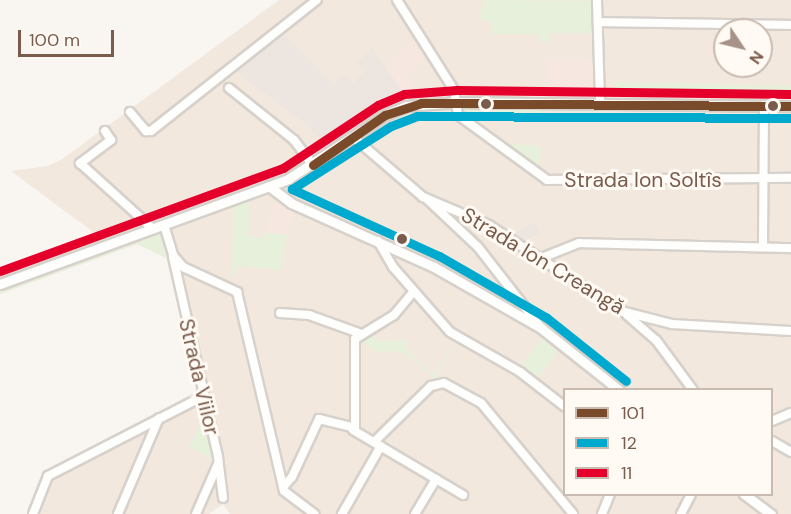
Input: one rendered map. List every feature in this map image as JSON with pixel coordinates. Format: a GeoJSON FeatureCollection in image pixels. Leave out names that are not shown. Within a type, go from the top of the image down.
{"type":"FeatureCollection","features":[{"type":"Feature","properties":{"kind":"street"},"geometry":{"type":"LineString","coordinates":[[130,112],[149,133],[317,0]]}},
{"type":"Feature","properties":{"kind":"street","name":"Strada Ion Soltîs"},"geometry":{"type":"LineString","coordinates":[[397,0],[438,62],[457,102],[456,110],[463,120],[547,180],[791,178]]}},
{"type":"Feature","properties":{"kind":"street"},"geometry":{"type":"LineString","coordinates":[[597,0],[600,103]]}},
{"type":"Feature","properties":{"kind":"street"},"geometry":{"type":"LineString","coordinates":[[598,22],[791,25]]}},
{"type":"Feature","properties":{"kind":"street"},"geometry":{"type":"LineString","coordinates":[[229,88],[294,140],[313,165]]}},
{"type":"Feature","properties":{"kind":"street"},"geometry":{"type":"LineString","coordinates":[[0,284],[270,187],[313,165],[352,137],[406,106],[457,102],[791,106]]}},
{"type":"Feature","properties":{"kind":"street"},"geometry":{"type":"LineString","coordinates":[[763,247],[764,105]]}},
{"type":"Feature","properties":{"kind":"street"},"geometry":{"type":"LineString","coordinates":[[105,131],[111,140],[80,163],[153,229]]}},
{"type":"Feature","properties":{"kind":"street","name":"Strada Ion Creangă"},"geometry":{"type":"LineString","coordinates":[[352,137],[423,196],[481,221],[621,311],[690,326],[791,330]]}},
{"type":"Feature","properties":{"kind":"street"},"geometry":{"type":"LineString","coordinates":[[270,187],[291,203],[434,267],[542,328],[617,388]]}},
{"type":"Feature","properties":{"kind":"street"},"geometry":{"type":"LineString","coordinates":[[423,196],[478,247],[542,328]]}},
{"type":"Feature","properties":{"kind":"street","name":"Strada Viilor"},"geometry":{"type":"LineString","coordinates":[[164,225],[173,255],[202,397],[219,462],[223,498]]}},
{"type":"Feature","properties":{"kind":"street"},"geometry":{"type":"LineString","coordinates":[[378,241],[414,291],[450,332],[520,372],[563,405]]}},
{"type":"Feature","properties":{"kind":"street"},"geometry":{"type":"LineString","coordinates":[[539,259],[579,243],[791,248]]}},
{"type":"Feature","properties":{"kind":"street"},"geometry":{"type":"LineString","coordinates":[[173,255],[191,272],[233,288],[240,298],[283,487],[287,496],[314,514]]}},
{"type":"Feature","properties":{"kind":"street"},"geometry":{"type":"LineString","coordinates":[[353,430],[358,411],[354,342],[359,333],[388,319],[414,291]]}},
{"type":"Feature","properties":{"kind":"street"},"geometry":{"type":"LineString","coordinates":[[621,311],[652,335],[692,388]]}},
{"type":"Feature","properties":{"kind":"street"},"geometry":{"type":"LineString","coordinates":[[280,313],[309,315],[359,333]]}},
{"type":"Feature","properties":{"kind":"street"},"geometry":{"type":"LineString","coordinates":[[342,514],[377,444],[439,382],[481,403],[573,514]]}},
{"type":"Feature","properties":{"kind":"street"},"geometry":{"type":"LineString","coordinates":[[33,514],[48,476],[202,397]]}},
{"type":"Feature","properties":{"kind":"street"},"geometry":{"type":"LineString","coordinates":[[773,420],[791,413]]}},
{"type":"Feature","properties":{"kind":"street"},"geometry":{"type":"LineString","coordinates":[[118,514],[159,418]]}},
{"type":"Feature","properties":{"kind":"street"},"geometry":{"type":"LineString","coordinates":[[283,487],[292,477],[319,419],[325,418],[353,430],[463,495]]}},
{"type":"Feature","properties":{"kind":"street"},"geometry":{"type":"LineString","coordinates":[[773,442],[791,452]]}},
{"type":"Feature","properties":{"kind":"street"},"geometry":{"type":"LineString","coordinates":[[196,514],[219,462]]}},
{"type":"Feature","properties":{"kind":"street"},"geometry":{"type":"LineString","coordinates":[[415,514],[436,479]]}},
{"type":"Feature","properties":{"kind":"street"},"geometry":{"type":"LineString","coordinates":[[602,514],[610,496]]}},
{"type":"Feature","properties":{"kind":"street"},"geometry":{"type":"LineString","coordinates":[[681,514],[690,496]]}},
{"type":"Feature","properties":{"kind":"street"},"geometry":{"type":"LineString","coordinates":[[745,496],[771,514]]}},
{"type":"Feature","properties":{"kind":"shaded area"},"geometry":{"type":"Polygon","coordinates":[[[279,0],[791,0],[791,514],[230,514],[223,504],[209,514],[28,514],[49,468],[196,394],[194,364],[168,259],[137,244],[0,294],[0,276],[101,238],[11,171],[48,166],[61,160],[279,0]]]}},
{"type":"Feature","properties":{"kind":"shaded area"},"geometry":{"type":"Polygon","coordinates":[[[282,32],[334,85],[344,75],[353,83],[365,71],[357,63],[372,48],[406,97],[389,102],[329,143],[326,139],[322,142],[307,125],[234,70],[282,32]]]}},
{"type":"Feature","properties":{"kind":"shaded area"},"geometry":{"type":"Polygon","coordinates":[[[417,37],[428,54],[406,75],[417,90],[407,98],[384,65],[417,37]]]}},
{"type":"Feature","properties":{"kind":"shaded area"},"geometry":{"type":"Polygon","coordinates":[[[547,58],[595,59],[594,92],[546,91],[547,58]]]}},
{"type":"Feature","properties":{"kind":"shaded area"},"geometry":{"type":"Polygon","coordinates":[[[275,202],[295,209],[287,235],[265,232],[275,202]]]}},
{"type":"Feature","properties":{"kind":"shaded area"},"geometry":{"type":"Polygon","coordinates":[[[535,222],[540,234],[520,242],[509,235],[535,222]]]}},
{"type":"Feature","properties":{"kind":"green space"},"geometry":{"type":"Polygon","coordinates":[[[483,0],[594,1],[595,33],[549,33],[549,43],[541,43],[540,34],[491,34],[491,21],[480,20],[483,0]]]}},
{"type":"Feature","properties":{"kind":"green space"},"geometry":{"type":"Polygon","coordinates":[[[616,82],[791,86],[791,99],[623,97],[615,91],[616,82]]]}},
{"type":"Feature","properties":{"kind":"green space"},"geometry":{"type":"Polygon","coordinates":[[[459,107],[492,112],[502,107],[535,107],[549,116],[469,115],[460,113],[459,107]]]}},
{"type":"Feature","properties":{"kind":"green space"},"geometry":{"type":"Polygon","coordinates":[[[540,107],[668,108],[669,110],[581,112],[547,111],[540,107]]]}},
{"type":"Feature","properties":{"kind":"green space"},"geometry":{"type":"Polygon","coordinates":[[[674,108],[758,109],[758,113],[674,112],[674,108]]]}},
{"type":"Feature","properties":{"kind":"green space"},"geometry":{"type":"Polygon","coordinates":[[[511,144],[541,146],[539,166],[510,148],[511,144]]]}},
{"type":"Feature","properties":{"kind":"green space"},"geometry":{"type":"Polygon","coordinates":[[[250,202],[248,236],[264,238],[265,232],[287,235],[281,270],[236,266],[235,275],[232,275],[233,206],[250,202]]]}},
{"type":"Feature","properties":{"kind":"green space"},"geometry":{"type":"Polygon","coordinates":[[[125,222],[128,232],[2,275],[0,272],[0,268],[125,222]]]}},
{"type":"Feature","properties":{"kind":"green space"},"geometry":{"type":"Polygon","coordinates":[[[154,233],[161,236],[168,259],[137,244],[0,294],[0,290],[154,233]]]}},
{"type":"Feature","properties":{"kind":"green space"},"geometry":{"type":"Polygon","coordinates":[[[372,330],[377,341],[408,340],[405,348],[434,375],[456,337],[437,375],[449,381],[435,379],[416,361],[398,351],[376,352],[359,339],[372,330]]]}},
{"type":"Feature","properties":{"kind":"green space"},"geometry":{"type":"Polygon","coordinates":[[[544,335],[561,348],[535,381],[519,369],[544,335]]]}},
{"type":"Feature","properties":{"kind":"green space"},"geometry":{"type":"Polygon","coordinates":[[[204,417],[216,458],[215,460],[189,447],[204,417]]]}},
{"type":"Feature","properties":{"kind":"transit line","name":"11"},"geometry":{"type":"LineString","coordinates":[[0,271],[283,168],[378,105],[404,94],[457,90],[791,94]]}},
{"type":"Feature","properties":{"kind":"transit line","name":"101"},"geometry":{"type":"LineString","coordinates":[[313,165],[385,115],[421,103],[791,106]]}},
{"type":"Feature","properties":{"kind":"transit line","name":"12"},"geometry":{"type":"LineString","coordinates":[[626,381],[547,318],[439,256],[292,189],[391,126],[417,116],[791,118]]}}]}
